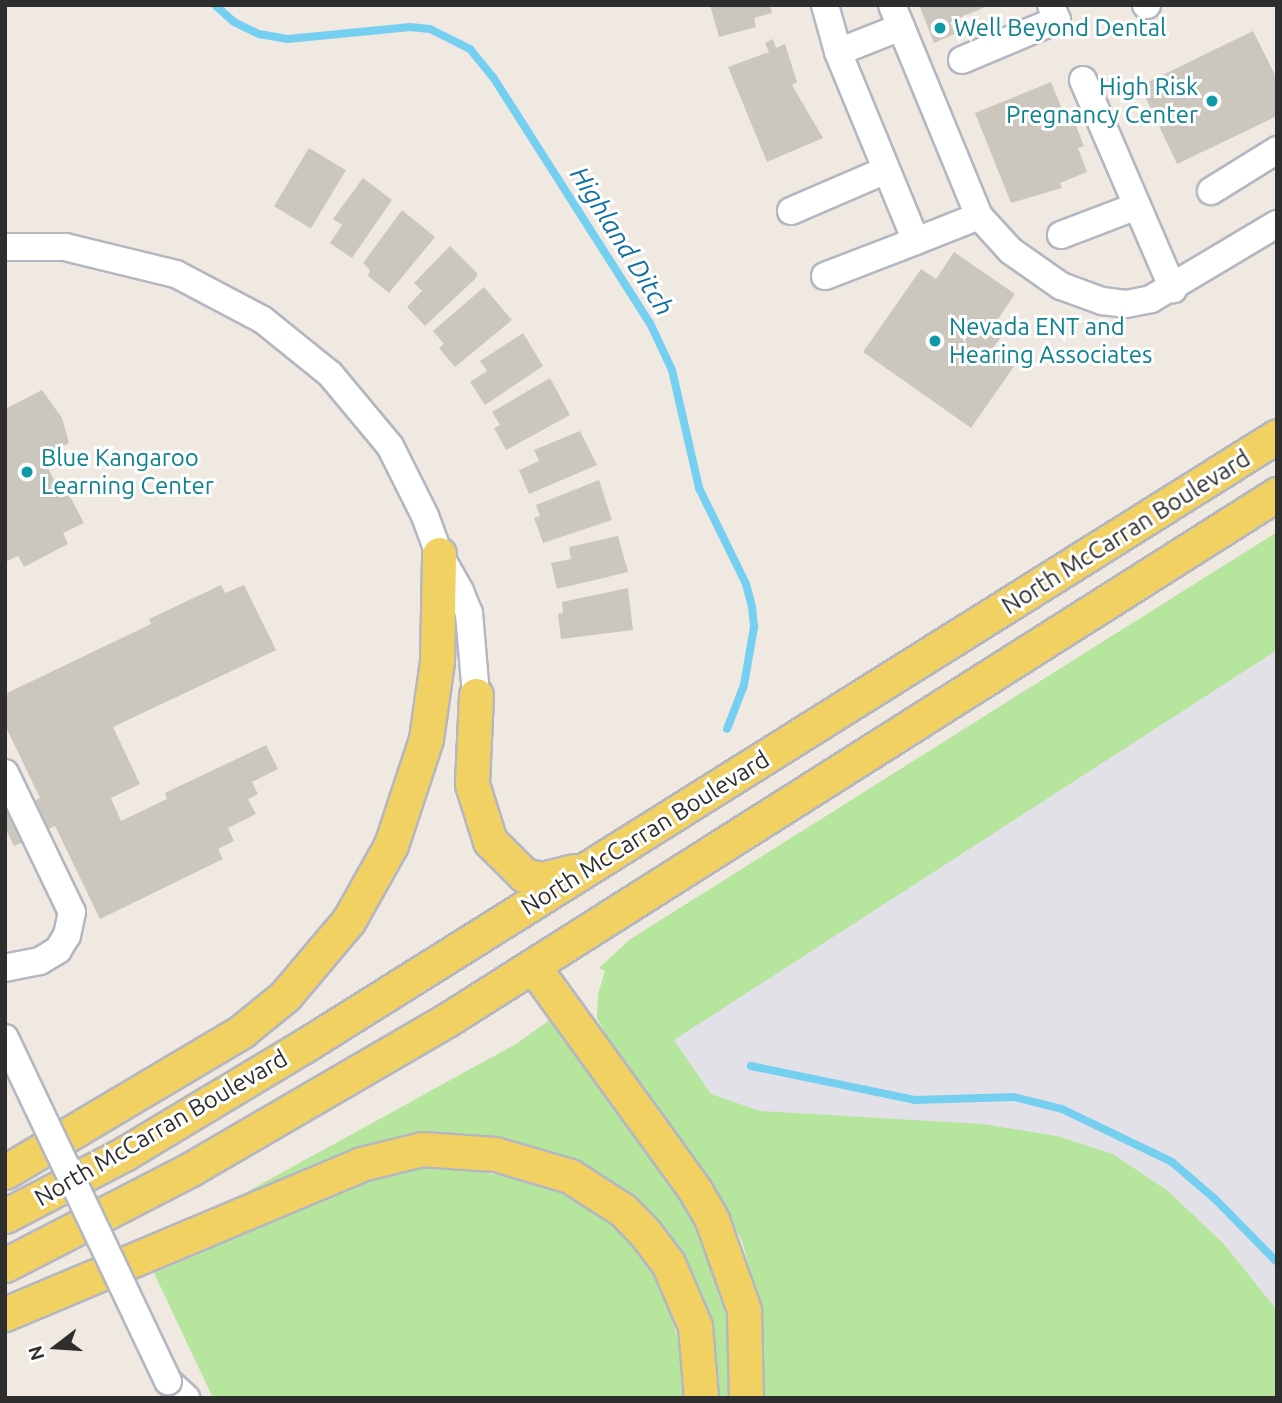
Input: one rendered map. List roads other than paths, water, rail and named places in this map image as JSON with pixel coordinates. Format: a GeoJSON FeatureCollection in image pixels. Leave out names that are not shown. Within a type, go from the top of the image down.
{"type":"FeatureCollection","features":[{"type":"Feature","properties":{"kind":"main road","name":"North McCarran Boulevard"},"geometry":{"type":"LineString","coordinates":[[5,1216],[158,1134],[1277,436]]}},
{"type":"Feature","properties":{"kind":"main road","name":"North McCarran Boulevard"},"geometry":{"type":"LineString","coordinates":[[5,1265],[191,1169],[533,966],[1277,494]]}},
{"type":"Feature","properties":{"kind":"main road"},"geometry":{"type":"LineString","coordinates":[[5,1172],[242,1031],[285,996],[349,920],[391,845],[426,739],[437,662],[439,554]]}},
{"type":"Feature","properties":{"kind":"main road"},"geometry":{"type":"LineString","coordinates":[[477,695],[471,784],[478,816],[506,862],[524,875],[562,876],[620,848]]}},
{"type":"Feature","properties":{"kind":"main road"},"geometry":{"type":"LineString","coordinates":[[533,966],[695,1189],[712,1220],[744,1310],[746,1398]]}},
{"type":"Feature","properties":{"kind":"main road"},"geometry":{"type":"LineString","coordinates":[[5,1314],[361,1164],[422,1149],[495,1154],[570,1175],[623,1209],[646,1234],[668,1263],[691,1316],[700,1360],[701,1398]]}},
{"type":"Feature","properties":{"kind":"street"},"geometry":{"type":"LineString","coordinates":[[825,5],[838,52],[916,241]]}},
{"type":"Feature","properties":{"kind":"street"},"geometry":{"type":"LineString","coordinates":[[962,60],[1057,20],[1051,5]]}},
{"type":"Feature","properties":{"kind":"street"},"geometry":{"type":"LineString","coordinates":[[838,52],[897,16],[979,216],[1011,251],[1079,295],[1126,304],[1174,289],[1277,224]]}},
{"type":"Feature","properties":{"kind":"street"},"geometry":{"type":"LineString","coordinates":[[1083,80],[1174,289]]}},
{"type":"Feature","properties":{"kind":"street"},"geometry":{"type":"LineString","coordinates":[[1211,191],[1277,150]]}},
{"type":"Feature","properties":{"kind":"street"},"geometry":{"type":"LineString","coordinates":[[791,211],[887,170]]}},
{"type":"Feature","properties":{"kind":"street"},"geometry":{"type":"LineString","coordinates":[[1061,235],[1137,206]]}},
{"type":"Feature","properties":{"kind":"street"},"geometry":{"type":"LineString","coordinates":[[825,276],[979,216]]}},
{"type":"Feature","properties":{"kind":"street"},"geometry":{"type":"LineString","coordinates":[[5,247],[65,247],[147,264],[263,320],[330,374],[390,446],[416,495],[439,554],[468,613],[477,695]]}},
{"type":"Feature","properties":{"kind":"street"},"geometry":{"type":"LineString","coordinates":[[5,773],[72,912],[67,935],[58,950],[40,961],[5,968]]}},
{"type":"Feature","properties":{"kind":"street"},"geometry":{"type":"LineString","coordinates":[[5,1038],[174,1392]]}},
{"type":"Feature","properties":{"kind":"waterway","name":"Highland Ditch"},"geometry":{"type":"LineString","coordinates":[[215,5],[234,22],[259,34],[288,39],[410,27],[430,29],[470,49],[493,77],[650,323],[672,370],[699,488],[746,584],[752,607],[754,627],[744,685],[727,729]]}},
{"type":"Feature","properties":{"kind":"waterway","name":"Highland Ditch"},"geometry":{"type":"LineString","coordinates":[[751,1066],[915,1100],[1014,1097],[1062,1109],[1172,1162],[1215,1199],[1277,1262]]}},
{"type":"Feature","properties":{"kind":"place","name":"Well Beyond Dental"},"geometry":{"type":"Point","coordinates":[940,28]}},
{"type":"Feature","properties":{"kind":"place","name":"High Risk Pregnancy Center"},"geometry":{"type":"Point","coordinates":[1212,101]}},
{"type":"Feature","properties":{"kind":"place","name":"Nevada ENT and Hearing Associates"},"geometry":{"type":"Point","coordinates":[935,341]}},
{"type":"Feature","properties":{"kind":"place","name":"Blue Kangaroo Learning Center"},"geometry":{"type":"Point","coordinates":[27,472]}}]}
